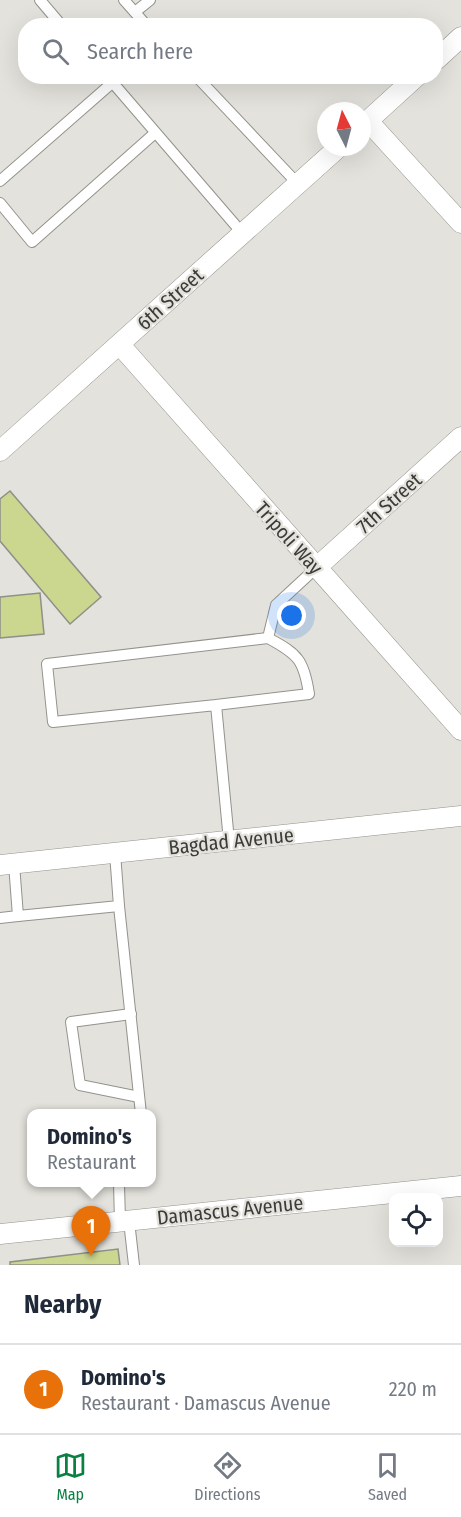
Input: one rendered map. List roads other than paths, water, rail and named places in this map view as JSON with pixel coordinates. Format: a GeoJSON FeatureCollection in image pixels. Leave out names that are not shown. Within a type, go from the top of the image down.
{"type":"FeatureCollection","features":[{"type":"Feature","properties":{"kind":"street"},"geometry":{"type":"LineString","coordinates":[[443,53],[461,37]]}},
{"type":"Feature","properties":{"kind":"street"},"geometry":{"type":"LineString","coordinates":[[371,118],[408,84]]}},
{"type":"Feature","properties":{"kind":"street"},"geometry":{"type":"LineString","coordinates":[[371,130],[461,223]]}},
{"type":"Feature","properties":{"kind":"street","name":"6th Street"},"geometry":{"type":"LineString","coordinates":[[0,450],[329,156]]}},
{"type":"Feature","properties":{"kind":"street","name":"Tripoli Way"},"geometry":{"type":"LineString","coordinates":[[120,345],[461,730]]}},
{"type":"Feature","properties":{"kind":"street","name":"7th Street"},"geometry":{"type":"LineString","coordinates":[[316,568],[461,437]]}},
{"type":"Feature","properties":{"kind":"street","name":"Bagdad Avenue"},"geometry":{"type":"LineString","coordinates":[[7,865],[461,816]]}},
{"type":"Feature","properties":{"kind":"street","name":"Damascus Avenue"},"geometry":{"type":"LineString","coordinates":[[0,1234],[461,1186]]}},
{"type":"Feature","properties":{"kind":"lane"},"geometry":{"type":"LineString","coordinates":[[40,0],[55,18]]}},
{"type":"Feature","properties":{"kind":"lane"},"geometry":{"type":"LineString","coordinates":[[124,0],[140,18]]}},
{"type":"Feature","properties":{"kind":"lane"},"geometry":{"type":"LineString","coordinates":[[135,12],[150,0]]}},
{"type":"Feature","properties":{"kind":"lane"},"geometry":{"type":"LineString","coordinates":[[0,181],[105,84]]}},
{"type":"Feature","properties":{"kind":"lane"},"geometry":{"type":"LineString","coordinates":[[112,84],[243,234]]}},
{"type":"Feature","properties":{"kind":"lane"},"geometry":{"type":"LineString","coordinates":[[204,84],[298,184]]}},
{"type":"Feature","properties":{"kind":"lane"},"geometry":{"type":"LineString","coordinates":[[0,203],[32,242],[155,133]]}},
{"type":"Feature","properties":{"kind":"lane"},"geometry":{"type":"LineString","coordinates":[[268,638],[276,605],[316,568]]}},
{"type":"Feature","properties":{"kind":"lane"},"geometry":{"type":"LineString","coordinates":[[268,638],[293,651],[306,673],[309,694],[216,705],[54,722],[47,664],[268,638]]}},
{"type":"Feature","properties":{"kind":"lane"},"geometry":{"type":"LineString","coordinates":[[216,705],[229,841]]}},
{"type":"Feature","properties":{"kind":"lane"},"geometry":{"type":"LineString","coordinates":[[115,853],[141,1109]]}},
{"type":"Feature","properties":{"kind":"lane"},"geometry":{"type":"LineString","coordinates":[[7,865],[18,916]]}},
{"type":"Feature","properties":{"kind":"lane"},"geometry":{"type":"LineString","coordinates":[[0,918],[119,906]]}},
{"type":"Feature","properties":{"kind":"lane"},"geometry":{"type":"LineString","coordinates":[[131,1014],[71,1022],[80,1084],[139,1096]]}},
{"type":"Feature","properties":{"kind":"lane"},"geometry":{"type":"LineString","coordinates":[[119,1187],[134,1265]]}},
{"type":"Feature","properties":{"kind":"place","name":"Domino's"},"geometry":{"type":"Point","coordinates":[91,1256]}}]}
